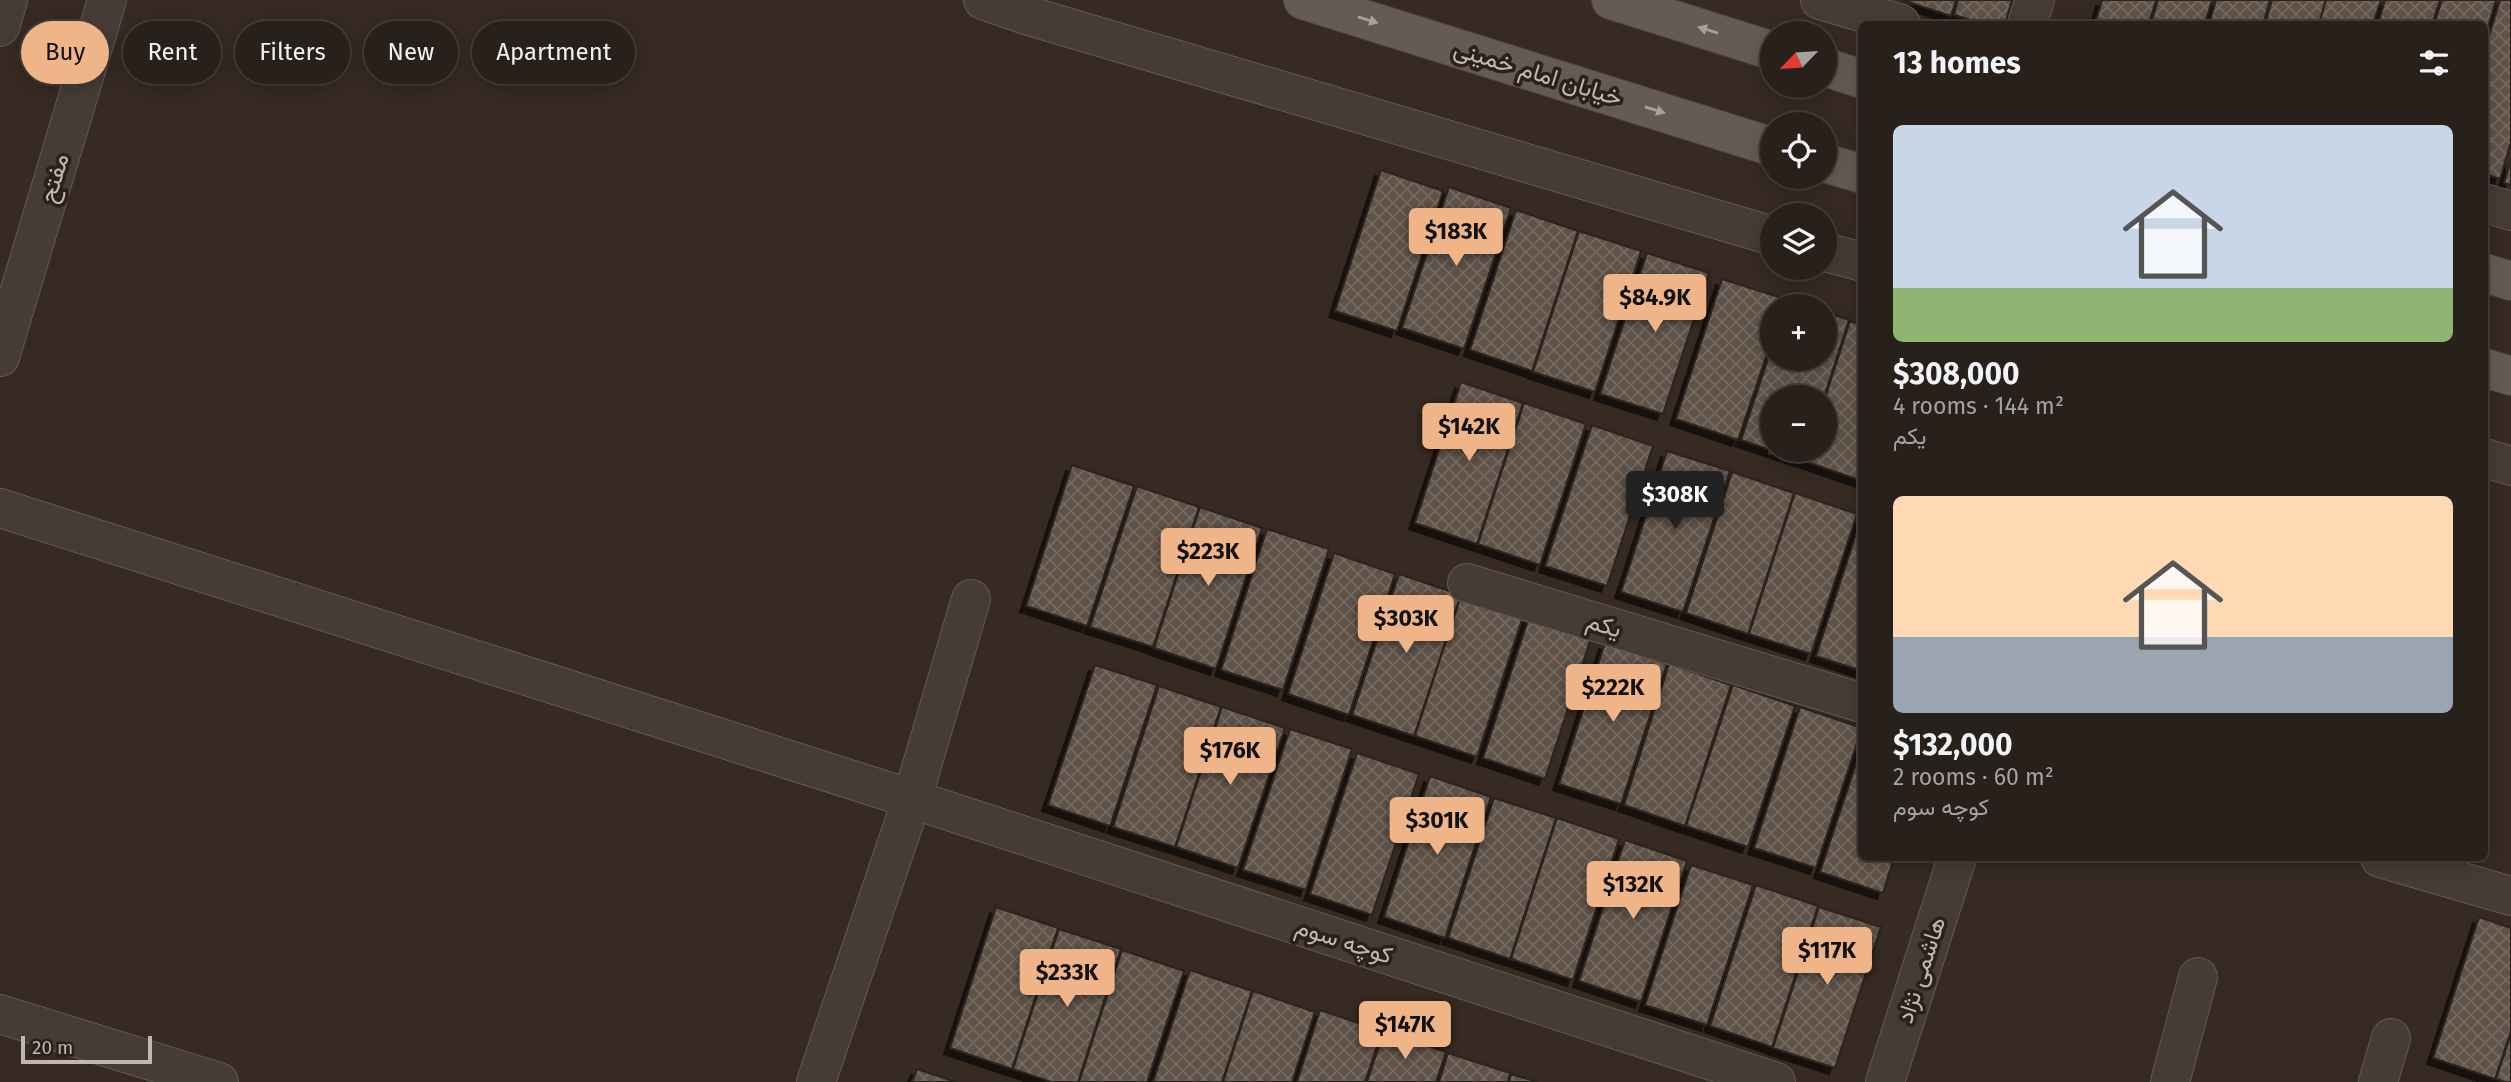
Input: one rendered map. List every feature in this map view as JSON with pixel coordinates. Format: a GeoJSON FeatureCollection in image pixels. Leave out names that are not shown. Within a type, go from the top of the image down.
{"type":"FeatureCollection","features":[{"type":"Feature","properties":{"kind":"main road","name":"خیابان امام خمینی"},"geometry":{"type":"LineString","coordinates":[[1303,0],[1760,142]]}},
{"type":"Feature","properties":{"kind":"main road"},"geometry":{"type":"LineString","coordinates":[[1611,0],[1760,47]]}},
{"type":"Feature","properties":{"kind":"main road"},"geometry":{"type":"LineString","coordinates":[[1838,71],[1858,78]]}},
{"type":"Feature","properties":{"kind":"main road"},"geometry":{"type":"LineString","coordinates":[[1837,167],[1858,173]]}},
{"type":"Feature","properties":{"kind":"main road"},"geometry":{"type":"LineString","coordinates":[[2488,274],[2511,281]]}},
{"type":"Feature","properties":{"kind":"main road"},"geometry":{"type":"LineString","coordinates":[[2488,369],[2511,376]]}},
{"type":"Feature","properties":{"kind":"street"},"geometry":{"type":"LineString","coordinates":[[0,27],[8,0]]}},
{"type":"Feature","properties":{"kind":"street","name":"مفتح"},"geometry":{"type":"LineString","coordinates":[[0,357],[107,0]]}},
{"type":"Feature","properties":{"kind":"street"},"geometry":{"type":"LineString","coordinates":[[983,0],[1760,232]]}},
{"type":"Feature","properties":{"kind":"street"},"geometry":{"type":"LineString","coordinates":[[1821,0],[1891,21]]}},
{"type":"Feature","properties":{"kind":"street"},"geometry":{"type":"LineString","coordinates":[[2028,21],[2035,0]]}},
{"type":"Feature","properties":{"kind":"street"},"geometry":{"type":"LineString","coordinates":[[2488,204],[2511,211]]}},
{"type":"Feature","properties":{"kind":"street"},"geometry":{"type":"LineString","coordinates":[[1837,255],[1858,261]]}},
{"type":"Feature","properties":{"kind":"street"},"geometry":{"type":"LineString","coordinates":[[2488,459],[2511,466]]}},
{"type":"Feature","properties":{"kind":"street","name":"کوچه سوم"},"geometry":{"type":"LineString","coordinates":[[0,508],[912,799],[1776,1082]]}},
{"type":"Feature","properties":{"kind":"street","name":"یکم"},"geometry":{"type":"LineString","coordinates":[[1467,583],[1858,702]]}},
{"type":"Feature","properties":{"kind":"street"},"geometry":{"type":"LineString","coordinates":[[816,1082],[912,799],[971,599]]}},
{"type":"Feature","properties":{"kind":"street","name":"هاشمی نژاد"},"geometry":{"type":"LineString","coordinates":[[1885,1082],[1956,861]]}},
{"type":"Feature","properties":{"kind":"street"},"geometry":{"type":"LineString","coordinates":[[2390,861],[2511,896]]}},
{"type":"Feature","properties":{"kind":"street"},"geometry":{"type":"LineString","coordinates":[[2170,1082],[2198,977]]}},
{"type":"Feature","properties":{"kind":"street"},"geometry":{"type":"LineString","coordinates":[[0,1014],[219,1082]]}},
{"type":"Feature","properties":{"kind":"street"},"geometry":{"type":"LineString","coordinates":[[2378,1082],[2390,1038]]}},
{"type":"Feature","properties":{"kind":"building"},"geometry":{"type":"Polygon","coordinates":[[[1902,0],[1956,0],[1951,16],[1902,0]]]}},
{"type":"Feature","properties":{"kind":"building"},"geometry":{"type":"Polygon","coordinates":[[[1958,0],[2012,0],[2006,21],[1974,21],[1954,15],[1958,0]]]}},
{"type":"Feature","properties":{"kind":"building"},"geometry":{"type":"Polygon","coordinates":[[[2102,0],[2156,0],[2150,21],[2096,21],[2102,0]]]}},
{"type":"Feature","properties":{"kind":"building"},"geometry":{"type":"Polygon","coordinates":[[[2158,0],[2212,0],[2206,21],[2152,21],[2158,0]]]}},
{"type":"Feature","properties":{"kind":"building"},"geometry":{"type":"Polygon","coordinates":[[[2216,0],[2270,0],[2264,21],[2210,21],[2216,0]]]}},
{"type":"Feature","properties":{"kind":"building"},"geometry":{"type":"Polygon","coordinates":[[[2272,0],[2326,0],[2320,21],[2266,21],[2272,0]]]}},
{"type":"Feature","properties":{"kind":"building"},"geometry":{"type":"Polygon","coordinates":[[[2326,0],[2381,0],[2374,21],[2320,21],[2326,0]]]}},
{"type":"Feature","properties":{"kind":"building"},"geometry":{"type":"Polygon","coordinates":[[[2385,0],[2440,0],[2433,21],[2379,21],[2385,0]]]}},
{"type":"Feature","properties":{"kind":"building"},"geometry":{"type":"Polygon","coordinates":[[[2442,0],[2496,0],[2488,27],[2488,21],[2435,21],[2442,0]]]}},
{"type":"Feature","properties":{"kind":"building"},"geometry":{"type":"Polygon","coordinates":[[[2500,0],[2511,0],[2511,142],[2500,179],[2488,175],[2488,39],[2500,0]]]}},
{"type":"Feature","properties":{"kind":"building"},"geometry":{"type":"Polygon","coordinates":[[[2511,160],[2511,185],[2504,183],[2511,160]]]}},
{"type":"Feature","properties":{"kind":"building"},"geometry":{"type":"Polygon","coordinates":[[[1381,170],[1443,191],[1397,331],[1335,311],[1381,170]]]}},
{"type":"Feature","properties":{"kind":"building"},"geometry":{"type":"Polygon","coordinates":[[[1449,187],[1511,208],[1464,349],[1402,328],[1449,187]]]}},
{"type":"Feature","properties":{"kind":"building"},"geometry":{"type":"Polygon","coordinates":[[[1516,210],[1578,231],[1532,371],[1470,350],[1516,210]]]}},
{"type":"Feature","properties":{"kind":"building"},"geometry":{"type":"Polygon","coordinates":[[[1579,231],[1641,251],[1595,392],[1533,372],[1579,231]]]}},
{"type":"Feature","properties":{"kind":"building"},"geometry":{"type":"Polygon","coordinates":[[[1647,253],[1709,273],[1663,414],[1600,394],[1647,253]]]}},
{"type":"Feature","properties":{"kind":"building"},"geometry":{"type":"Polygon","coordinates":[[[1722,279],[1769,294],[1760,294],[1761,371],[1738,440],[1676,419],[1722,279]]]}},
{"type":"Feature","properties":{"kind":"building"},"geometry":{"type":"Polygon","coordinates":[[[1837,316],[1849,320],[1837,357],[1837,316]]]}},
{"type":"Feature","properties":{"kind":"building"},"geometry":{"type":"Polygon","coordinates":[[[1850,321],[1858,324],[1858,480],[1807,462],[1837,462],[1837,385],[1829,385],[1834,371],[1837,371],[1837,361],[1850,321]]]}},
{"type":"Feature","properties":{"kind":"building"},"geometry":{"type":"Polygon","coordinates":[[[1764,371],[1832,371],[1828,385],[1760,385],[1760,446],[1741,440],[1764,371]]]}},
{"type":"Feature","properties":{"kind":"building"},"geometry":{"type":"Polygon","coordinates":[[[1461,382],[1523,403],[1477,544],[1415,523],[1461,382]]]}},
{"type":"Feature","properties":{"kind":"building"},"geometry":{"type":"Polygon","coordinates":[[[1524,403],[1586,424],[1540,565],[1478,544],[1524,403]]]}},
{"type":"Feature","properties":{"kind":"building"},"geometry":{"type":"Polygon","coordinates":[[[1592,425],[1653,446],[1607,586],[1545,566],[1592,425]]]}},
{"type":"Feature","properties":{"kind":"building"},"geometry":{"type":"Polygon","coordinates":[[[1667,451],[1730,471],[1683,612],[1621,592],[1667,451]]]}},
{"type":"Feature","properties":{"kind":"building"},"geometry":{"type":"Polygon","coordinates":[[[1072,465],[1134,486],[1087,626],[1026,606],[1072,465]]]}},
{"type":"Feature","properties":{"kind":"building"},"geometry":{"type":"Polygon","coordinates":[[[1732,472],[1794,493],[1748,634],[1686,613],[1732,472]]]}},
{"type":"Feature","properties":{"kind":"building"},"geometry":{"type":"Polygon","coordinates":[[[1137,486],[1199,507],[1153,647],[1090,627],[1137,486]]]}},
{"type":"Feature","properties":{"kind":"building"},"geometry":{"type":"Polygon","coordinates":[[[1795,493],[1857,514],[1811,654],[1749,634],[1795,493]]]}},
{"type":"Feature","properties":{"kind":"building"},"geometry":{"type":"Polygon","coordinates":[[[1200,507],[1262,528],[1216,669],[1154,648],[1200,507]]]}},
{"type":"Feature","properties":{"kind":"building"},"geometry":{"type":"Polygon","coordinates":[[[1858,528],[1858,670],[1816,656],[1858,528]]]}},
{"type":"Feature","properties":{"kind":"building"},"geometry":{"type":"Polygon","coordinates":[[[1267,529],[1329,549],[1283,690],[1221,670],[1267,529]]]}},
{"type":"Feature","properties":{"kind":"building"},"geometry":{"type":"Polygon","coordinates":[[[1334,553],[1395,574],[1349,715],[1288,694],[1334,553]]]}},
{"type":"Feature","properties":{"kind":"building"},"geometry":{"type":"Polygon","coordinates":[[[1399,574],[1461,595],[1414,736],[1352,715],[1399,574]]]}},
{"type":"Feature","properties":{"kind":"building"},"geometry":{"type":"Polygon","coordinates":[[[1461,595],[1523,616],[1477,757],[1415,736],[1461,595]]]}},
{"type":"Feature","properties":{"kind":"building"},"geometry":{"type":"Polygon","coordinates":[[[1529,617],[1591,638],[1545,779],[1483,758],[1529,617]]]}},
{"type":"Feature","properties":{"kind":"building"},"geometry":{"type":"Polygon","coordinates":[[[1605,643],[1667,664],[1621,804],[1559,784],[1605,643]]]}},
{"type":"Feature","properties":{"kind":"building"},"geometry":{"type":"Polygon","coordinates":[[[1669,664],[1731,685],[1685,826],[1624,805],[1669,664]]]}},
{"type":"Feature","properties":{"kind":"building"},"geometry":{"type":"Polygon","coordinates":[[[1095,665],[1157,685],[1110,826],[1048,805],[1095,665]]]}},
{"type":"Feature","properties":{"kind":"building"},"geometry":{"type":"Polygon","coordinates":[[[1733,685],[1795,706],[1748,847],[1686,826],[1733,685]]]}},
{"type":"Feature","properties":{"kind":"building"},"geometry":{"type":"Polygon","coordinates":[[[1159,686],[1221,707],[1175,847],[1113,827],[1159,686]]]}},
{"type":"Feature","properties":{"kind":"building"},"geometry":{"type":"Polygon","coordinates":[[[1222,707],[1285,728],[1238,868],[1176,847],[1222,707]]]}},
{"type":"Feature","properties":{"kind":"building"},"geometry":{"type":"Polygon","coordinates":[[[1800,707],[1858,727],[1858,740],[1816,868],[1754,848],[1800,707]]]}},
{"type":"Feature","properties":{"kind":"building"},"geometry":{"type":"Polygon","coordinates":[[[1290,729],[1352,749],[1306,890],[1243,870],[1290,729]]]}},
{"type":"Feature","properties":{"kind":"building"},"geometry":{"type":"Polygon","coordinates":[[[1357,753],[1419,774],[1372,915],[1310,894],[1357,753]]]}},
{"type":"Feature","properties":{"kind":"building"},"geometry":{"type":"Polygon","coordinates":[[[1858,758],[1858,861],[1893,861],[1883,893],[1820,872],[1858,758]]]}},
{"type":"Feature","properties":{"kind":"building"},"geometry":{"type":"Polygon","coordinates":[[[1430,776],[1491,797],[1445,938],[1384,917],[1430,776]]]}},
{"type":"Feature","properties":{"kind":"building"},"geometry":{"type":"Polygon","coordinates":[[[1494,798],[1556,818],[1510,959],[1448,938],[1494,798]]]}},
{"type":"Feature","properties":{"kind":"building"},"geometry":{"type":"Polygon","coordinates":[[[1557,818],[1619,839],[1573,980],[1511,959],[1557,818]]]}},
{"type":"Feature","properties":{"kind":"building"},"geometry":{"type":"Polygon","coordinates":[[[1625,840],[1687,861],[1641,1002],[1579,981],[1625,840]]]}},
{"type":"Feature","properties":{"kind":"building"},"geometry":{"type":"Polygon","coordinates":[[[1691,865],[1753,885],[1707,1025],[1645,1005],[1691,865]]]}},
{"type":"Feature","properties":{"kind":"building"},"geometry":{"type":"Polygon","coordinates":[[[1756,885],[1818,906],[1772,1047],[1710,1026],[1756,885]]]}},
{"type":"Feature","properties":{"kind":"building"},"geometry":{"type":"Polygon","coordinates":[[[996,907],[1058,928],[1012,1069],[950,1048],[996,907]]]}},
{"type":"Feature","properties":{"kind":"building"},"geometry":{"type":"Polygon","coordinates":[[[1819,907],[1881,927],[1835,1068],[1773,1048],[1819,907]]]}},
{"type":"Feature","properties":{"kind":"building"},"geometry":{"type":"Polygon","coordinates":[[[2479,917],[2511,928],[2511,1031],[2495,1079],[2433,1058],[2479,917]]]}},
{"type":"Feature","properties":{"kind":"building"},"geometry":{"type":"Polygon","coordinates":[[[1059,929],[1121,949],[1078,1082],[1051,1082],[1013,1069],[1059,929]]]}},
{"type":"Feature","properties":{"kind":"building"},"geometry":{"type":"Polygon","coordinates":[[[1122,950],[1184,971],[1147,1082],[1079,1082],[1122,950]]]}},
{"type":"Feature","properties":{"kind":"building"},"geometry":{"type":"Polygon","coordinates":[[[1190,970],[1252,991],[1222,1082],[1153,1082],[1190,970]]]}},
{"type":"Feature","properties":{"kind":"building"},"geometry":{"type":"Polygon","coordinates":[[[1253,991],[1315,1012],[1292,1082],[1223,1082],[1253,991]]]}},
{"type":"Feature","properties":{"kind":"building"},"geometry":{"type":"Polygon","coordinates":[[[1320,1010],[1382,1031],[1365,1082],[1297,1082],[1320,1010]]]}},
{"type":"Feature","properties":{"kind":"building"},"geometry":{"type":"Polygon","coordinates":[[[1384,1031],[1446,1052],[1436,1082],[1367,1082],[1384,1031]]]}},
{"type":"Feature","properties":{"kind":"building"},"geometry":{"type":"Polygon","coordinates":[[[2511,1034],[2511,1082],[2505,1082],[2496,1079],[2511,1034]]]}},
{"type":"Feature","properties":{"kind":"building"},"geometry":{"type":"Polygon","coordinates":[[[1448,1053],[1510,1073],[1508,1082],[1439,1082],[1448,1053]]]}},
{"type":"Feature","properties":{"kind":"building"},"geometry":{"type":"Polygon","coordinates":[[[917,1069],[956,1082],[912,1082],[917,1069]]]}},
{"type":"Feature","properties":{"kind":"building"},"geometry":{"type":"Polygon","coordinates":[[[1511,1074],[1537,1082],[1509,1082],[1511,1074]]]}}]}
